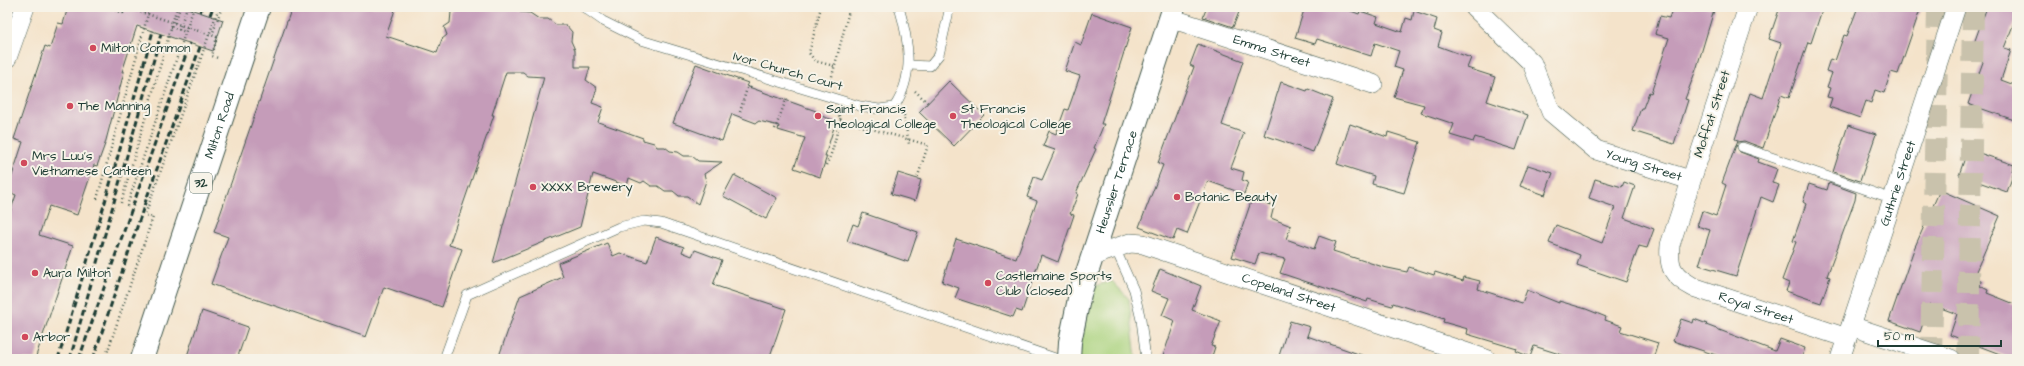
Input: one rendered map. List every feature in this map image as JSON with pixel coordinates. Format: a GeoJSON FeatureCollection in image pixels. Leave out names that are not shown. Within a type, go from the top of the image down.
{"type":"FeatureCollection","features":[{"type":"Feature","properties":{"kind":"main road","name":"Milton Road"},"geometry":{"type":"LineString","coordinates":[[142,359],[259,7]]}},
{"type":"Feature","properties":{"kind":"main road","name":"Heussler Terrace"},"geometry":{"type":"LineString","coordinates":[[1069,359],[1074,321],[1092,256],[1172,13]]}},
{"type":"Feature","properties":{"kind":"street"},"geometry":{"type":"LineString","coordinates":[[7,58],[25,7]]}},
{"type":"Feature","properties":{"kind":"street","name":"Young Street"},"geometry":{"type":"LineString","coordinates":[[1474,7],[1532,63],[1551,112],[1596,150],[1690,180]]}},
{"type":"Feature","properties":{"kind":"street","name":"Moffat Street"},"geometry":{"type":"LineString","coordinates":[[1671,268],[1670,245],[1690,180],[1748,7]]}},
{"type":"Feature","properties":{"kind":"street","name":"Guthrie Street"},"geometry":{"type":"LineString","coordinates":[[1840,359],[1956,7]]}},
{"type":"Feature","properties":{"kind":"street","name":"Emma Street"},"geometry":{"type":"LineString","coordinates":[[1172,13],[1373,84]]}},
{"type":"Feature","properties":{"kind":"street","name":"Copeland Street"},"geometry":{"type":"LineString","coordinates":[[1092,256],[1130,242],[1143,244],[1486,359]]}},
{"type":"Feature","properties":{"kind":"street","name":"Royal Street"},"geometry":{"type":"LineString","coordinates":[[1671,268],[1676,276],[1693,287],[1849,332],[1950,359]]}},
{"type":"Feature","properties":{"kind":"lane","name":"Ivor Church Court"},"geometry":{"type":"LineString","coordinates":[[583,7],[602,21],[641,40],[860,106],[879,109],[894,106]]}},
{"type":"Feature","properties":{"kind":"lane"},"geometry":{"type":"LineString","coordinates":[[894,106],[902,94],[909,65],[899,7]]}},
{"type":"Feature","properties":{"kind":"lane"},"geometry":{"type":"LineString","coordinates":[[909,65],[930,66],[936,61],[939,55],[948,11]]}},
{"type":"Feature","properties":{"kind":"lane"},"geometry":{"type":"LineString","coordinates":[[1742,147],[1893,199]]}},
{"type":"Feature","properties":{"kind":"lane"},"geometry":{"type":"LineString","coordinates":[[444,359],[466,295],[619,227],[644,221],[661,223],[1058,359]]}},
{"type":"Feature","properties":{"kind":"lane","name":"Heussler Terrace"},"geometry":{"type":"LineString","coordinates":[[1115,248],[1134,290],[1142,320],[1146,359]]}},
{"type":"Feature","properties":{"kind":"path"},"geometry":{"type":"LineString","coordinates":[[108,7],[123,13],[125,7]]}},
{"type":"Feature","properties":{"kind":"path"},"geometry":{"type":"LineString","coordinates":[[97,199],[150,7]]}},
{"type":"Feature","properties":{"kind":"path"},"geometry":{"type":"LineString","coordinates":[[179,30],[186,7]]}},
{"type":"Feature","properties":{"kind":"path"},"geometry":{"type":"LineString","coordinates":[[127,206],[194,7]]}},
{"type":"Feature","properties":{"kind":"path"},"geometry":{"type":"LineString","coordinates":[[212,35],[220,7]]}},
{"type":"Feature","properties":{"kind":"path"},"geometry":{"type":"LineString","coordinates":[[105,359],[153,217],[145,215],[220,7]]}},
{"type":"Feature","properties":{"kind":"path"},"geometry":{"type":"LineString","coordinates":[[821,7],[809,53],[815,61],[834,66]]}},
{"type":"Feature","properties":{"kind":"path"},"geometry":{"type":"LineString","coordinates":[[830,85],[850,7]]}},
{"type":"Feature","properties":{"kind":"path"},"geometry":{"type":"LineString","coordinates":[[131,8],[217,37],[212,56],[218,58]]}},
{"type":"Feature","properties":{"kind":"path"},"geometry":{"type":"LineString","coordinates":[[175,23],[179,8]]}},
{"type":"Feature","properties":{"kind":"path"},"geometry":{"type":"LineString","coordinates":[[121,203],[171,27],[179,8]]}},
{"type":"Feature","properties":{"kind":"path"},"geometry":{"type":"LineString","coordinates":[[171,27],[186,32]]}},
{"type":"Feature","properties":{"kind":"path"},"geometry":{"type":"LineString","coordinates":[[904,86],[914,90],[928,103]]}},
{"type":"Feature","properties":{"kind":"path"},"geometry":{"type":"LineString","coordinates":[[740,112],[748,88],[758,89]]}},
{"type":"Feature","properties":{"kind":"path"},"geometry":{"type":"LineString","coordinates":[[775,129],[786,96],[792,98]]}},
{"type":"Feature","properties":{"kind":"path"},"geometry":{"type":"LineString","coordinates":[[894,106],[903,113],[909,144]]}},
{"type":"Feature","properties":{"kind":"path"},"geometry":{"type":"LineString","coordinates":[[826,165],[832,154],[833,143],[841,117],[829,110]]}},
{"type":"Feature","properties":{"kind":"path"},"geometry":{"type":"LineString","coordinates":[[840,120],[928,145],[918,179]]}},
{"type":"Feature","properties":{"kind":"green space"},"geometry":{"type":"Polygon","coordinates":[[[1112,281],[1129,299],[1136,359],[1076,359],[1095,286],[1112,281]]]}},
{"type":"Feature","properties":{"kind":"building"},"geometry":{"type":"Polygon","coordinates":[[[68,7],[184,7],[223,20],[213,51],[137,26],[122,72],[124,72],[105,144],[97,166],[94,165],[77,215],[49,206],[39,235],[73,246],[35,359],[7,359],[7,221],[16,195],[7,191],[23,142],[14,139],[45,46],[50,48],[58,23],[63,24],[68,7]]]}},
{"type":"Feature","properties":{"kind":"building"},"geometry":{"type":"Polygon","coordinates":[[[292,7],[396,7],[386,36],[437,53],[442,39],[447,35],[444,27],[450,23],[451,12],[456,7],[512,7],[520,12],[530,13],[539,19],[548,19],[556,25],[566,25],[572,32],[571,41],[575,50],[575,67],[590,67],[586,80],[597,88],[592,103],[603,107],[598,122],[643,138],[643,140],[654,143],[657,147],[665,147],[670,151],[678,152],[684,156],[692,156],[698,161],[722,162],[704,174],[706,181],[698,204],[687,196],[679,196],[673,191],[665,191],[658,186],[651,186],[644,181],[641,183],[629,178],[627,186],[593,174],[580,227],[493,263],[544,77],[528,76],[523,72],[506,72],[492,115],[494,115],[449,245],[462,249],[442,307],[384,287],[366,337],[211,284],[228,237],[214,232],[292,7]]]}},
{"type":"Feature","properties":{"kind":"building"},"geometry":{"type":"Polygon","coordinates":[[[1207,7],[1241,7],[1233,27],[1203,17],[1207,7]]]}},
{"type":"Feature","properties":{"kind":"building"},"geometry":{"type":"Polygon","coordinates":[[[1305,7],[1340,7],[1359,14],[1360,11],[1378,17],[1376,23],[1402,32],[1406,18],[1412,20],[1414,11],[1437,19],[1434,30],[1442,33],[1438,46],[1471,58],[1467,68],[1495,77],[1487,101],[1528,115],[1516,150],[1475,137],[1473,142],[1450,135],[1454,124],[1421,113],[1424,105],[1394,97],[1403,70],[1394,67],[1399,51],[1375,43],[1371,56],[1317,39],[1315,44],[1295,38],[1305,7]]]}},
{"type":"Feature","properties":{"kind":"building"},"geometry":{"type":"Polygon","coordinates":[[[1673,7],[1715,7],[1697,67],[1685,99],[1688,100],[1674,144],[1633,131],[1641,108],[1643,108],[1649,92],[1651,93],[1669,38],[1655,34],[1660,16],[1669,18],[1673,7]]]}},
{"type":"Feature","properties":{"kind":"building"},"geometry":{"type":"Polygon","coordinates":[[[1780,7],[1823,7],[1811,43],[1808,42],[1789,98],[1781,95],[1763,148],[1744,141],[1738,142],[1736,145],[1738,140],[1735,139],[1750,93],[1763,98],[1781,43],[1769,39],[1780,7]]]}},
{"type":"Feature","properties":{"kind":"building"},"geometry":{"type":"Polygon","coordinates":[[[1858,7],[1912,7],[1920,10],[1898,74],[1891,72],[1884,93],[1875,90],[1871,103],[1866,101],[1860,118],[1829,107],[1832,98],[1827,97],[1830,88],[1827,87],[1832,73],[1826,71],[1830,59],[1835,61],[1844,35],[1847,36],[1858,7]]]}},
{"type":"Feature","properties":{"kind":"building"},"geometry":{"type":"Polygon","coordinates":[[[1987,7],[2017,7],[2017,24],[2014,23],[2004,48],[2011,50],[2001,80],[2017,86],[2017,121],[1968,104],[1983,62],[1969,57],[1987,7]]]}},
{"type":"Feature","properties":{"kind":"building"},"geometry":{"type":"Polygon","coordinates":[[[1092,13],[1132,27],[1101,124],[1104,124],[1094,148],[1096,149],[1076,193],[1078,194],[1070,214],[1074,215],[1058,262],[1041,255],[1022,312],[1016,310],[1013,317],[955,298],[959,288],[942,282],[956,239],[1016,259],[1037,201],[1027,197],[1034,177],[1042,180],[1055,150],[1043,146],[1049,131],[1056,134],[1065,109],[1068,110],[1080,76],[1065,71],[1075,42],[1081,45],[1092,13]]]}},
{"type":"Feature","properties":{"kind":"building"},"geometry":{"type":"Polygon","coordinates":[[[1198,44],[1243,61],[1222,125],[1244,133],[1231,168],[1244,172],[1242,180],[1248,182],[1244,194],[1208,181],[1187,234],[1177,230],[1173,240],[1139,227],[1163,165],[1158,163],[1194,67],[1190,65],[1198,44]]]}},
{"type":"Feature","properties":{"kind":"building"},"geometry":{"type":"Polygon","coordinates":[[[696,64],[748,83],[746,86],[816,111],[815,114],[836,121],[820,177],[794,168],[805,138],[778,130],[779,126],[759,121],[756,123],[732,114],[722,141],[673,123],[696,64]]]}},
{"type":"Feature","properties":{"kind":"building"},"geometry":{"type":"Polygon","coordinates":[[[949,81],[984,115],[954,146],[919,112],[949,81]]]}},
{"type":"Feature","properties":{"kind":"building"},"geometry":{"type":"Polygon","coordinates":[[[1281,82],[1307,91],[1308,89],[1333,99],[1313,152],[1264,135],[1281,82]]]}},
{"type":"Feature","properties":{"kind":"building"},"geometry":{"type":"Polygon","coordinates":[[[1350,124],[1387,137],[1388,132],[1420,142],[1404,193],[1372,184],[1374,176],[1337,164],[1350,124]]]}},
{"type":"Feature","properties":{"kind":"building"},"geometry":{"type":"Polygon","coordinates":[[[1848,125],[1876,134],[1860,181],[1833,172],[1848,125]]]}},
{"type":"Feature","properties":{"kind":"building"},"geometry":{"type":"Polygon","coordinates":[[[1736,145],[1740,152],[1759,159],[1758,162],[1777,169],[1772,183],[1779,185],[1773,202],[1761,197],[1736,276],[1699,265],[1710,230],[1697,226],[1702,211],[1716,216],[1726,185],[1722,183],[1736,145]]]}},
{"type":"Feature","properties":{"kind":"building"},"geometry":{"type":"Polygon","coordinates":[[[1968,149],[2014,165],[2012,171],[2014,172],[2007,192],[1959,175],[1968,149]]]}},
{"type":"Feature","properties":{"kind":"building"},"geometry":{"type":"Polygon","coordinates":[[[1528,165],[1553,173],[1545,195],[1520,186],[1528,165]]]}},
{"type":"Feature","properties":{"kind":"building"},"geometry":{"type":"Polygon","coordinates":[[[898,173],[921,180],[915,201],[891,194],[898,173]]]}},
{"type":"Feature","properties":{"kind":"building"},"geometry":{"type":"Polygon","coordinates":[[[734,175],[777,198],[766,219],[723,196],[734,175]]]}},
{"type":"Feature","properties":{"kind":"building"},"geometry":{"type":"Polygon","coordinates":[[[1595,179],[1622,187],[1624,182],[1635,186],[1624,218],[1654,229],[1647,248],[1639,246],[1626,282],[1577,265],[1580,255],[1549,243],[1556,225],[1602,243],[1615,207],[1589,198],[1595,179]]]}},
{"type":"Feature","properties":{"kind":"building"},"geometry":{"type":"Polygon","coordinates":[[[1829,183],[1856,193],[1855,200],[1827,276],[1830,277],[1821,303],[1786,291],[1789,283],[1782,280],[1796,242],[1793,241],[1806,204],[1803,202],[1809,184],[1827,190],[1829,183]]]}},
{"type":"Feature","properties":{"kind":"building"},"geometry":{"type":"Polygon","coordinates":[[[1940,190],[2000,216],[1973,278],[1981,281],[1980,286],[1988,290],[1987,293],[2017,305],[2017,359],[2013,359],[1950,335],[1957,314],[1930,304],[1920,332],[1889,321],[1914,249],[1940,190]]]}},
{"type":"Feature","properties":{"kind":"building"},"geometry":{"type":"Polygon","coordinates":[[[1252,199],[1274,206],[1271,218],[1291,226],[1286,239],[1314,249],[1319,236],[1336,242],[1333,251],[1383,267],[1407,272],[1409,267],[1434,275],[1435,272],[1463,281],[1464,277],[1480,281],[1478,289],[1522,303],[1527,290],[1559,303],[1559,301],[1586,309],[1606,317],[1605,320],[1622,326],[1620,331],[1658,343],[1653,359],[1575,359],[1534,346],[1530,357],[1516,351],[1517,349],[1467,334],[1468,329],[1443,322],[1444,319],[1393,303],[1392,306],[1368,299],[1367,302],[1280,273],[1285,259],[1259,253],[1255,264],[1232,257],[1252,199]]]}},
{"type":"Feature","properties":{"kind":"building"},"geometry":{"type":"Polygon","coordinates":[[[863,213],[918,232],[908,262],[847,241],[853,224],[858,226],[863,213]]]}},
{"type":"Feature","properties":{"kind":"building"},"geometry":{"type":"Polygon","coordinates":[[[656,237],[684,247],[682,252],[692,256],[695,250],[722,260],[713,285],[786,309],[769,359],[498,359],[520,296],[563,277],[558,263],[607,243],[613,256],[620,253],[647,262],[656,237]]]}},
{"type":"Feature","properties":{"kind":"building"},"geometry":{"type":"Polygon","coordinates":[[[1160,269],[1201,286],[1192,310],[1221,321],[1211,346],[1215,347],[1211,359],[1162,359],[1175,321],[1162,315],[1169,298],[1151,291],[1160,269]]]}},
{"type":"Feature","properties":{"kind":"building"},"geometry":{"type":"Polygon","coordinates":[[[202,311],[248,327],[237,359],[186,359],[202,311]]]}},
{"type":"Feature","properties":{"kind":"building"},"geometry":{"type":"Polygon","coordinates":[[[1681,319],[1693,323],[1694,319],[1775,351],[1780,339],[1805,348],[1801,359],[1728,359],[1673,341],[1681,319]]]}},
{"type":"Feature","properties":{"kind":"building"},"geometry":{"type":"Polygon","coordinates":[[[1290,321],[1310,327],[1307,336],[1367,357],[1367,359],[1278,359],[1290,321]]]}},
{"type":"Feature","properties":{"kind":"tunnel"},"geometry":{"type":"LineString","coordinates":[[1931,359],[1938,7]]}},
{"type":"Feature","properties":{"kind":"tunnel"},"geometry":{"type":"LineString","coordinates":[[1968,359],[1973,7]]}},
{"type":"Feature","properties":{"kind":"railway"},"geometry":{"type":"LineString","coordinates":[[200,12],[202,7]]}},
{"type":"Feature","properties":{"kind":"railway"},"geometry":{"type":"LineString","coordinates":[[210,15],[213,7]]}},
{"type":"Feature","properties":{"kind":"railway"},"geometry":{"type":"LineString","coordinates":[[58,359],[105,202],[153,31]]}},
{"type":"Feature","properties":{"kind":"railway"},"geometry":{"type":"LineString","coordinates":[[70,359],[161,34]]}},
{"type":"Feature","properties":{"kind":"railway"},"geometry":{"type":"LineString","coordinates":[[79,359],[190,43]]}},
{"type":"Feature","properties":{"kind":"railway"},"geometry":{"type":"LineString","coordinates":[[93,359],[146,200],[200,47]]}},
{"type":"Feature","properties":{"kind":"place","name":"Milton Common"},"geometry":{"type":"Point","coordinates":[93,48]}},
{"type":"Feature","properties":{"kind":"place","name":"The Manning"},"geometry":{"type":"Point","coordinates":[70,106]}},
{"type":"Feature","properties":{"kind":"place","name":"Saint Francis Theological College"},"geometry":{"type":"Point","coordinates":[818,116]}},
{"type":"Feature","properties":{"kind":"place","name":"St Francis Theological College"},"geometry":{"type":"Point","coordinates":[953,116]}},
{"type":"Feature","properties":{"kind":"place","name":"Mrs Luu's Vietnamese Canteen"},"geometry":{"type":"Point","coordinates":[24,163]}},
{"type":"Feature","properties":{"kind":"place","name":"XXXX Brewery"},"geometry":{"type":"Point","coordinates":[533,187]}},
{"type":"Feature","properties":{"kind":"place","name":"Botanic Beauty"},"geometry":{"type":"Point","coordinates":[1177,197]}},
{"type":"Feature","properties":{"kind":"place","name":"Aura Milton"},"geometry":{"type":"Point","coordinates":[35,273]}},
{"type":"Feature","properties":{"kind":"place","name":"Castlemaine Sports Club (closed)"},"geometry":{"type":"Point","coordinates":[988,283]}},
{"type":"Feature","properties":{"kind":"place","name":"Arbor"},"geometry":{"type":"Point","coordinates":[25,337]}}]}
